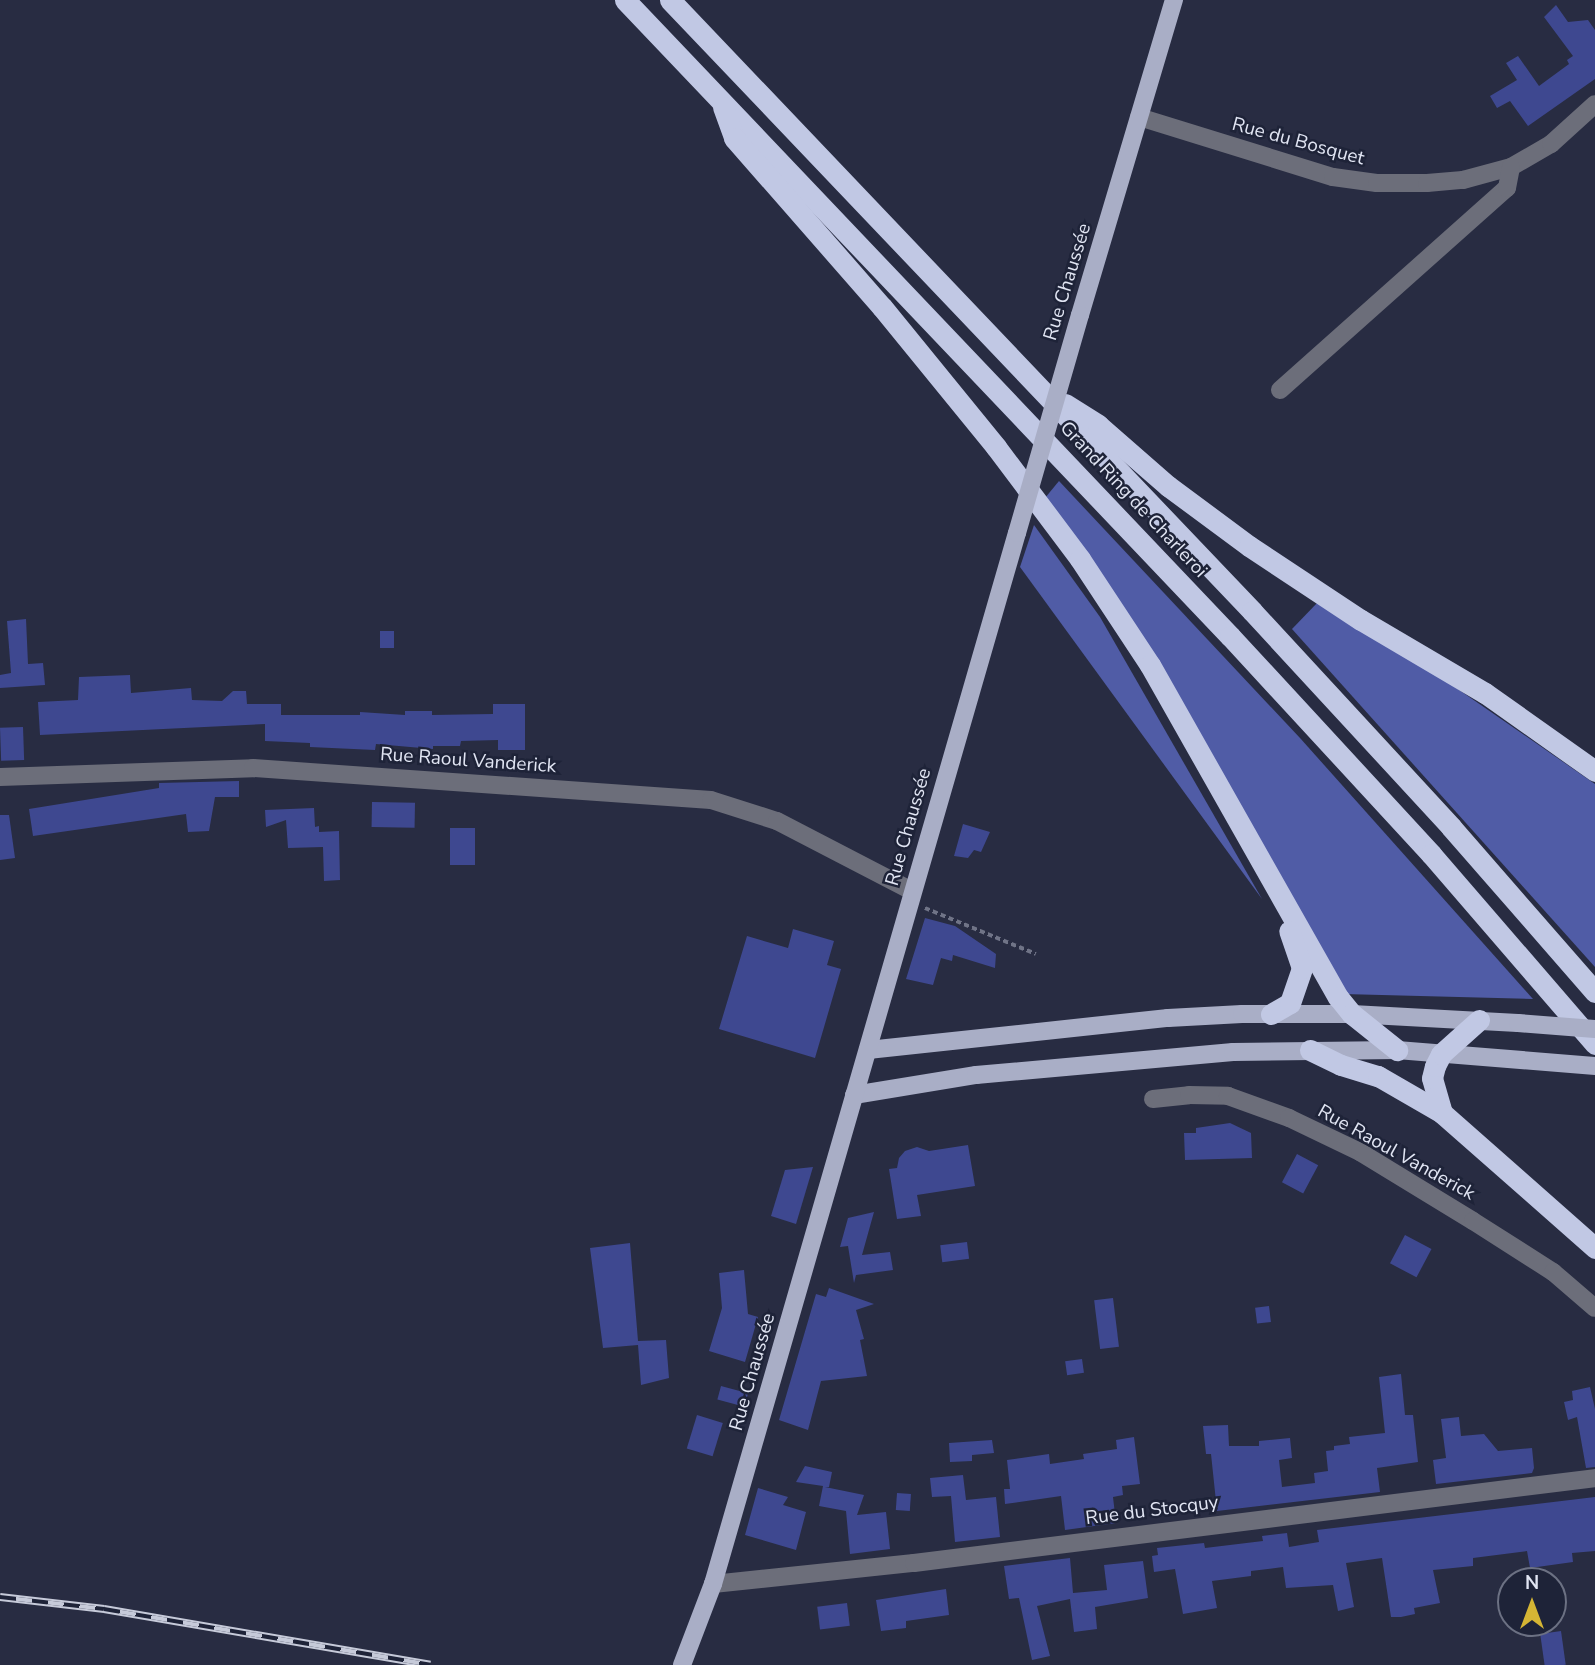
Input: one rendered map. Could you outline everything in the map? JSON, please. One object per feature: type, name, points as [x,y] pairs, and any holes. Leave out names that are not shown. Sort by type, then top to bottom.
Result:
[{"type":"highway","name":"Grand Ring de Charleroi","points":[[625,0],[1239,646],[1430,854],[1595,1044]]},
{"type":"highway","name":"Grand Ring de Charleroi","points":[[670,0],[1252,611],[1451,827],[1595,992]]},
{"type":"highway","points":[[719,99],[734,138],[881,307],[996,447],[1080,559],[1150,666],[1338,997],[1352,1014],[1397,1050]]},
{"type":"highway","points":[[1037,387],[1098,425],[1168,486],[1249,546],[1361,620],[1485,693],[1595,771]]},
{"type":"highway","points":[[1271,1014],[1290,1003],[1303,968],[1272,883]]},
{"type":"highway","points":[[1442,1113],[1432,1078],[1441,1054],[1479,1020]]},
{"type":"highway","points":[[1310,1050],[1341,1065],[1378,1076],[1442,1113],[1595,1248]]},
{"type":"main road","name":"Rue Chaussée","points":[[683,1665],[713,1584],[1080,315],[1174,0]]},
{"type":"main road","points":[[868,1050],[1168,1018],[1271,1014],[1352,1014],[1595,1029]]},
{"type":"main road","points":[[854,1095],[975,1075],[1160,1056],[1310,1050],[1397,1050],[1595,1066]]},
{"type":"street","name":"Rue du Bosquet","points":[[1139,117],[1333,177],[1377,183],[1463,180],[1511,167],[1551,144],[1595,104]]},
{"type":"street","points":[[1280,390],[1507,188],[1511,167]]},
{"type":"street","name":"Rue Raoul Vanderick","points":[[0,777],[253,768],[711,800],[777,821],[911,897]]},
{"type":"street","name":"Rue Raoul Vanderick","points":[[1153,1099],[1189,1095],[1228,1096],[1289,1118],[1360,1152],[1473,1220],[1553,1272],[1595,1308]]},
{"type":"street","name":"Rue du Stocquy","points":[[713,1584],[914,1563],[1595,1478]]},
{"type":"path","points":[[911,897],[1036,954]]},
{"type":"shaded area","points":[[1059,481],[1300,738],[1533,999],[1343,994],[1045,498]]},
{"type":"shaded area","points":[[1034,525],[1100,617],[1262,899],[1020,567]]},
{"type":"shaded area","points":[[1319,601],[1426,667],[1595,784],[1595,967],[1292,629]]},
{"type":"building","points":[[1556,5],[1568,22],[1588,20],[1595,30],[1595,79],[1528,126],[1510,101],[1497,108],[1490,96],[1517,80],[1506,63],[1518,56],[1539,86],[1569,64],[1567,60],[1573,56],[1544,17]]},
{"type":"building","points":[[26,619],[28,664],[43,663],[45,685],[0,688],[0,675],[11,673],[7,621]]},
{"type":"building","points":[[380,631],[394,631],[394,648],[380,648]]},
{"type":"building","points":[[130,675],[131,693],[191,688],[192,700],[222,701],[233,691],[246,691],[247,704],[281,704],[281,715],[360,715],[360,712],[405,715],[405,711],[432,711],[432,715],[493,714],[493,704],[525,704],[525,750],[498,750],[498,740],[461,741],[460,746],[433,746],[433,749],[376,744],[375,750],[310,747],[310,743],[265,741],[265,724],[40,735],[38,702],[78,700],[79,677]]},
{"type":"building","points":[[23,727],[24,760],[1,761],[0,728]]},
{"type":"building","points":[[239,781],[239,797],[215,797],[209,831],[188,832],[186,814],[33,836],[29,809],[159,788],[159,783]]},
{"type":"building","points":[[372,802],[415,803],[415,828],[372,827]]},
{"type":"building","points":[[314,808],[315,827],[319,826],[319,832],[339,831],[340,880],[324,881],[323,847],[288,848],[286,820],[266,827],[265,810]]},
{"type":"building","points":[[0,815],[9,815],[15,858],[0,860]]},
{"type":"building","points":[[963,824],[990,832],[981,852],[974,850],[968,858],[954,856]]},
{"type":"building","points":[[450,828],[475,828],[475,865],[450,865]]},
{"type":"building","points":[[925,918],[955,926],[996,954],[995,968],[953,955],[952,961],[941,958],[933,985],[906,979]]},
{"type":"building","points":[[793,929],[834,941],[827,965],[841,969],[815,1058],[719,1029],[747,936],[788,948]]},
{"type":"building","points":[[1230,1123],[1251,1133],[1252,1158],[1185,1160],[1184,1133],[1196,1133],[1196,1128]]},
{"type":"building","points":[[968,1145],[975,1186],[917,1195],[921,1216],[897,1219],[889,1169],[897,1168],[899,1158],[905,1151],[917,1147],[929,1151]]},
{"type":"building","points":[[1297,1154],[1318,1165],[1303,1194],[1282,1182]]},
{"type":"building","points":[[813,1167],[796,1224],[771,1216],[785,1170]]},
{"type":"building","points":[[874,1212],[862,1255],[890,1252],[893,1270],[856,1275],[854,1283],[848,1246],[840,1247],[848,1218]]},
{"type":"building","points":[[1405,1235],[1431,1249],[1416,1277],[1390,1263]]},
{"type":"building","points":[[967,1242],[969,1259],[942,1262],[940,1245]]},
{"type":"building","points":[[630,1243],[638,1341],[666,1340],[669,1378],[641,1385],[638,1345],[603,1348],[590,1248]]},
{"type":"building","points":[[744,1270],[748,1314],[758,1317],[745,1362],[709,1351],[722,1308],[719,1273]]},
{"type":"building","points":[[829,1288],[874,1304],[856,1310],[864,1339],[860,1340],[867,1376],[821,1381],[808,1430],[779,1420],[816,1294],[826,1297]]},
{"type":"building","points":[[1113,1298],[1119,1347],[1100,1349],[1094,1300]]},
{"type":"building","points":[[1269,1306],[1271,1322],[1257,1324],[1255,1308]]},
{"type":"building","points":[[1082,1359],[1084,1373],[1067,1375],[1065,1361]]},
{"type":"building","points":[[1401,1374],[1405,1415],[1413,1415],[1418,1462],[1377,1468],[1380,1492],[1217,1511],[1211,1454],[1206,1454],[1203,1426],[1228,1425],[1229,1446],[1259,1446],[1259,1441],[1290,1438],[1292,1458],[1279,1460],[1282,1487],[1315,1483],[1314,1473],[1328,1471],[1326,1451],[1334,1450],[1334,1446],[1350,1444],[1349,1437],[1385,1433],[1379,1377]]},
{"type":"building","points":[[721,1386],[748,1393],[744,1407],[717,1400]]},
{"type":"building","points":[[1590,1387],[1595,1409],[1595,1467],[1586,1468],[1577,1417],[1568,1420],[1564,1402],[1573,1400],[1572,1391]]},
{"type":"building","points":[[697,1415],[723,1423],[713,1456],[687,1448]]},
{"type":"building","points":[[1459,1417],[1461,1436],[1484,1434],[1498,1451],[1532,1448],[1532,1473],[1436,1484],[1433,1460],[1446,1458],[1441,1419]]},
{"type":"building","points":[[1134,1437],[1140,1484],[1122,1486],[1123,1495],[1113,1497],[1116,1523],[1065,1530],[1061,1496],[1005,1504],[1004,1489],[1010,1489],[1007,1460],[1049,1454],[1050,1464],[1084,1459],[1083,1454],[1117,1449],[1116,1440]]},
{"type":"building","points":[[992,1440],[994,1453],[972,1455],[972,1461],[950,1462],[949,1443]]},
{"type":"building","points":[[805,1466],[832,1472],[829,1487],[825,1487],[864,1495],[857,1515],[886,1512],[890,1549],[850,1554],[846,1511],[819,1506],[823,1486],[796,1482]]},
{"type":"building","points":[[963,1475],[966,1500],[996,1497],[1000,1537],[955,1542],[951,1496],[932,1497],[930,1478]]},
{"type":"building","points":[[758,1488],[788,1497],[783,1505],[806,1512],[796,1550],[745,1535]]},
{"type":"building","points":[[897,1493],[911,1494],[910,1511],[896,1510]]},
{"type":"building","points":[[1595,1497],[1595,1551],[1572,1553],[1573,1562],[1537,1567],[1530,1567],[1527,1551],[1473,1558],[1473,1566],[1433,1570],[1440,1603],[1414,1608],[1415,1614],[1401,1617],[1391,1617],[1382,1558],[1346,1563],[1354,1607],[1338,1611],[1333,1585],[1286,1588],[1283,1567],[1251,1571],[1251,1576],[1212,1581],[1217,1608],[1183,1614],[1175,1569],[1154,1572],[1152,1556],[1158,1555],[1157,1548],[1204,1543],[1205,1548],[1263,1541],[1262,1536],[1287,1533],[1289,1547],[1319,1542],[1317,1530]]},
{"type":"building","points":[[1070,1558],[1073,1593],[1107,1590],[1104,1565],[1143,1561],[1148,1598],[1095,1607],[1097,1629],[1074,1632],[1070,1599],[1037,1606],[1050,1656],[1032,1660],[1019,1598],[1009,1599],[1004,1566]]},
{"type":"building","points":[[946,1589],[949,1615],[906,1621],[906,1628],[881,1631],[876,1600]]},
{"type":"building","points":[[847,1603],[850,1626],[820,1629],[817,1607]]},
{"type":"building","points":[[1541,1637],[1562,1637],[1566,1665],[1545,1665]]},
{"type":"railway","points":[[0,1597],[104,1609],[430,1665]]}]
